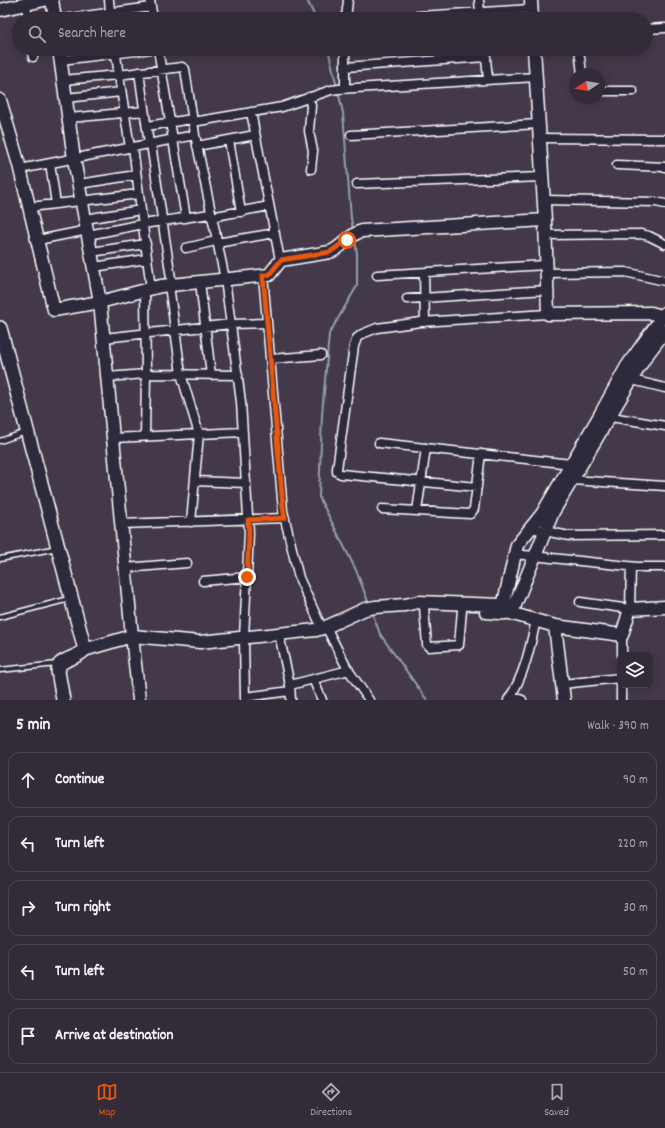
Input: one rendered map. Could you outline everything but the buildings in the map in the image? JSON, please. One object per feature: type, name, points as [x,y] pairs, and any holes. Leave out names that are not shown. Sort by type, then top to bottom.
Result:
[{"type":"main road","points":[[0,10],[44,0]]},
{"type":"main road","points":[[52,0],[54,12]]},
{"type":"main road","points":[[60,56],[74,158],[100,302],[139,700]]},
{"type":"main road","points":[[534,56],[545,220],[548,314],[651,313],[664,315],[627,366],[626,378]]},
{"type":"main road","points":[[0,100],[30,207],[54,310],[100,302],[171,285],[269,275],[280,260],[330,252],[356,233],[362,231],[545,220]]},
{"type":"main road","points":[[0,328],[72,598],[84,650]]},
{"type":"main road","points":[[500,605],[504,602],[517,545],[568,478],[626,378],[646,356],[665,331]]},
{"type":"main road","points":[[510,612],[513,610],[568,478],[571,464],[605,416]]},
{"type":"main road","points":[[62,700],[58,671],[63,660],[82,653],[84,650],[132,636],[200,642],[279,634],[324,628],[370,608],[418,602],[462,610],[510,612],[555,626],[622,635],[630,609],[665,607]]},
{"type":"main road","points":[[405,604],[424,607],[500,605],[510,612]]},
{"type":"main road","points":[[555,626],[564,700]]},
{"type":"street","points":[[109,0],[110,12]]},
{"type":"street","points":[[347,12],[348,0]]},
{"type":"street","points":[[479,0],[480,12],[532,9]]},
{"type":"street","points":[[26,4],[27,12]]},
{"type":"street","points":[[124,12],[151,4]]},
{"type":"street","points":[[653,29],[665,28]]},
{"type":"street","points":[[116,56],[136,175],[148,259],[145,436]]},
{"type":"street","points":[[159,56],[186,218]]},
{"type":"street","points":[[338,89],[345,67],[346,56]]},
{"type":"street","points":[[345,67],[455,56]]},
{"type":"street","points":[[485,56],[488,79]]},
{"type":"street","points":[[580,56],[581,68]]},
{"type":"street","points":[[63,80],[118,75],[179,66],[184,68],[197,146],[225,279],[241,402],[249,533],[244,638],[245,699],[290,688],[313,679],[349,670]]},
{"type":"street","points":[[138,72],[162,221],[181,374],[199,434],[191,522]]},
{"type":"street","points":[[147,126],[170,122],[193,121],[282,107],[338,89],[536,77]]},
{"type":"street","points":[[605,91],[633,91]]},
{"type":"street","points":[[66,98],[121,92]]},
{"type":"street","points":[[309,98],[311,106],[309,131],[313,151],[310,169]]},
{"type":"street","points":[[69,118],[144,111]]},
{"type":"street","points":[[250,112],[280,260]]},
{"type":"street","points":[[351,135],[539,124]]},
{"type":"street","points":[[20,169],[195,135]]},
{"type":"street","points":[[197,146],[255,135]]},
{"type":"street","points":[[540,138],[665,139]]},
{"type":"street","points":[[229,140],[241,212]]},
{"type":"street","points":[[50,163],[56,204]]},
{"type":"street","points":[[617,165],[665,167]]},
{"type":"street","points":[[79,184],[136,175]]},
{"type":"street","points":[[357,184],[542,177]]},
{"type":"street","points":[[30,207],[139,194]]},
{"type":"street","points":[[543,200],[656,202],[665,204]]},
{"type":"street","points":[[87,228],[143,224],[211,216],[269,206]]},
{"type":"street","points":[[38,240],[87,228],[141,210]]},
{"type":"street","points":[[186,248],[275,233]]},
{"type":"street","points":[[545,236],[642,234],[665,244]]},
{"type":"street","points":[[91,252],[146,244]]},
{"type":"street","points":[[94,267],[148,259]]},
{"type":"street","points":[[377,275],[546,269],[626,272],[665,281]]},
{"type":"street","points":[[424,273],[425,322]]},
{"type":"street","points":[[263,275],[285,518],[299,578],[324,628],[369,700]]},
{"type":"street","points":[[200,282],[211,375]]},
{"type":"street","points":[[407,299],[547,290]]},
{"type":"street","points":[[477,487],[341,474],[337,472],[354,346],[357,338],[362,334],[377,328],[425,322],[548,314]]},
{"type":"street","points":[[104,338],[205,326],[267,323]]},
{"type":"street","points":[[270,359],[321,355]]},
{"type":"street","points":[[107,377],[146,374],[238,375]]},
{"type":"street","points":[[626,378],[665,388]]},
{"type":"street","points":[[605,416],[665,426]]},
{"type":"street","points":[[113,438],[243,432]]},
{"type":"street","points":[[379,443],[571,464]]},
{"type":"street","points":[[417,511],[426,448]]},
{"type":"street","points":[[382,509],[470,514],[474,509],[481,454]]},
{"type":"street","points":[[568,478],[665,486]]},
{"type":"street","points":[[195,481],[246,483]]},
{"type":"street","points":[[121,524],[285,518]]},
{"type":"street","points":[[531,528],[569,536],[665,536]]},
{"type":"street","points":[[514,554],[631,567],[665,567]]},
{"type":"street","points":[[125,568],[187,563]]},
{"type":"street","points":[[580,602],[630,609],[631,567]]},
{"type":"street","points":[[203,581],[247,577]]},
{"type":"street","points":[[424,607],[427,645],[429,647],[459,645],[462,610]]},
{"type":"street","points":[[522,700],[509,698],[522,674],[536,620]]},
{"type":"street","points":[[279,634],[290,688],[290,700]]},
{"type":"street","points":[[622,635],[622,652]]},
{"type":"street","points":[[562,684],[617,678]]},
{"type":"street","points":[[313,679],[322,700]]},
{"type":"street","points":[[621,688],[621,700]]},
{"type":"lane","points":[[0,441],[28,432]]},
{"type":"lane","points":[[0,559],[58,548]]},
{"type":"lane","points":[[0,617],[72,598]]},
{"type":"lane","points":[[0,670],[60,664]]},
{"type":"waterway","points":[[307,0],[313,12]]},
{"type":"waterway","points":[[330,56],[337,87]]},
{"type":"waterway","points":[[338,91],[343,113],[353,230]]},
{"type":"waterway","points":[[355,240],[357,254],[357,286],[329,334],[322,415],[319,497],[356,570],[369,604]]},
{"type":"waterway","points":[[372,612],[380,634],[427,700]]},
{"type":"route","points":[[247,577],[249,533],[248,520],[285,518],[263,275],[269,275],[281,260],[334,251],[347,240]]}]
